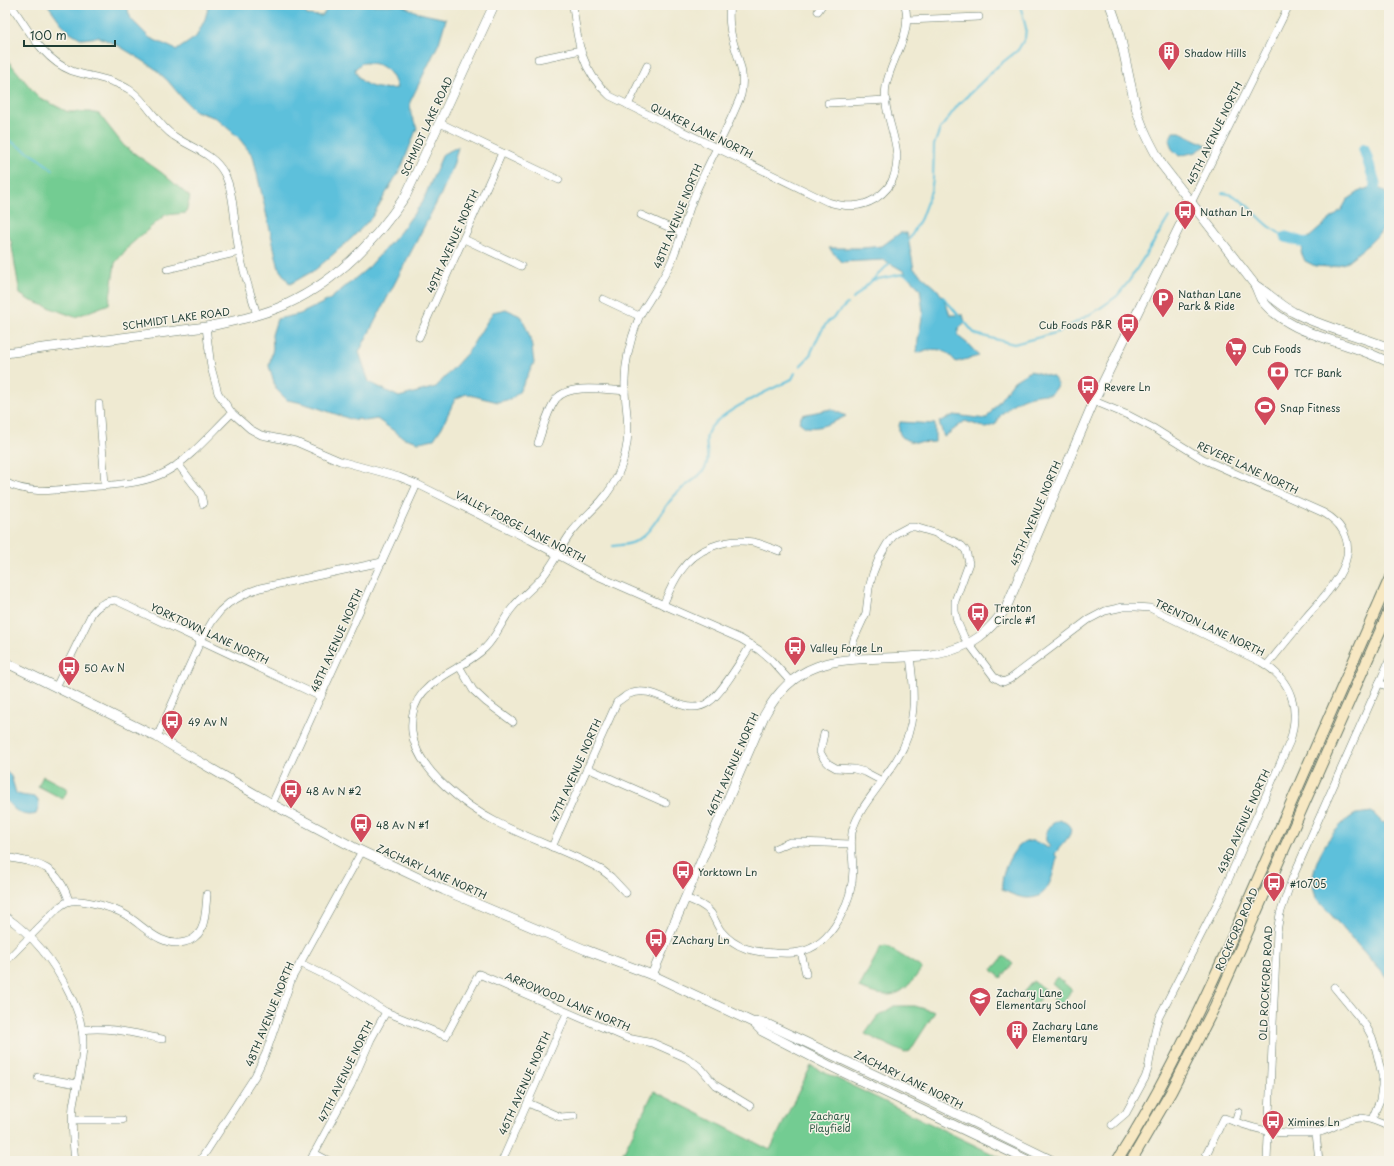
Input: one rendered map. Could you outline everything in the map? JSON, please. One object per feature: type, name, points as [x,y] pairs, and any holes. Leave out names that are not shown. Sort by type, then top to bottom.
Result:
[{"type":"main road","name":"ROCKFORD ROAD","points":[[1117,1161],[1174,1061],[1220,965],[1389,580]]},
{"type":"main road","name":"ROCKFORD ROAD","points":[[1131,1161],[1171,1092],[1215,1006],[1389,611]]},
{"type":"main road","points":[[1111,1161],[1138,1126]]},
{"type":"street","points":[[11,5],[44,52],[57,62],[70,70],[116,83],[132,91],[140,98],[166,130],[178,139],[202,151],[218,164],[228,182],[239,252],[257,315]]},
{"type":"street","name":"SCHMIDT LAKE ROAD","points":[[5,354],[206,327],[257,315],[284,305],[307,294],[328,280],[348,265],[366,247],[394,214],[406,195],[494,5]]},
{"type":"street","points":[[538,59],[581,50],[573,5]]},
{"type":"street","name":"48TH AVENUE NORTH","points":[[552,847],[495,821],[457,796],[433,774],[420,755],[415,744],[412,733],[413,711],[423,692],[431,684],[478,654],[488,645],[510,610],[518,600],[546,573],[569,535],[602,500],[612,487],[618,474],[625,456],[628,440],[625,369],[628,350],[639,316],[663,278],[672,259],[693,198],[736,108],[742,88],[742,69],[730,28],[730,5]]},
{"type":"street","points":[[828,104],[886,100],[886,88],[889,75],[904,38],[907,20],[905,5]]},
{"type":"street","points":[[1110,5],[1118,27],[1135,104],[1142,125],[1162,165],[1255,285],[1261,298],[1290,323],[1319,337],[1359,350],[1389,362]]},
{"type":"street","name":"45TH AVENUE NORTH","points":[[910,657],[941,653],[969,643],[987,631],[998,619],[1008,604],[1094,401],[1289,5]]},
{"type":"street","points":[[907,20],[979,17]]},
{"type":"street","name":"QUAKER LANE NORTH","points":[[581,50],[585,65],[592,77],[600,88],[610,96],[828,202],[839,205],[850,206],[870,202],[879,197],[888,189],[897,168],[897,146],[886,100]]},
{"type":"street","points":[[628,105],[647,66]]},
{"type":"street","points":[[440,123],[559,180]]},
{"type":"street","name":"49TH AVENUE NORTH","points":[[419,337],[502,153]]},
{"type":"street","points":[[641,214],[682,233]]},
{"type":"street","points":[[464,239],[521,266]]},
{"type":"street","points":[[167,269],[239,252]]},
{"type":"street","points":[[1255,285],[1293,312],[1324,325],[1389,348]]},
{"type":"street","points":[[603,299],[639,316]]},
{"type":"street","name":"VALLEY FORGE LANE NORTH","points":[[206,327],[214,380],[218,393],[232,413],[250,429],[261,435],[296,442],[340,461],[399,477],[417,484],[530,540],[592,573],[741,639],[771,660],[790,681]]},
{"type":"street","points":[[1359,350],[1372,361],[1389,368]]},
{"type":"street","points":[[538,443],[551,408],[555,400],[561,394],[578,389],[625,391]]},
{"type":"street","name":"REVERE LANE NORTH","points":[[1094,401],[1130,416],[1203,459],[1324,513],[1337,522],[1346,536],[1347,554],[1341,571],[1322,598],[1267,666]]},
{"type":"street","points":[[99,404],[105,485]]},
{"type":"street","points":[[5,482],[21,488],[34,490],[136,483],[166,472],[178,464],[232,413]]},
{"type":"street","points":[[178,464],[201,494],[203,504]]},
{"type":"street","name":"48TH AVENUE NORTH","points":[[272,804],[417,484]]},
{"type":"street","points":[[852,660],[854,639],[866,613],[869,588],[877,563],[887,544],[895,534],[908,527],[915,527],[935,533],[957,543],[966,551],[969,563],[955,600],[955,610],[960,630],[969,643]]},
{"type":"street","points":[[663,605],[680,571],[700,552],[713,545],[740,541],[754,543],[780,551]]},
{"type":"street","points":[[156,737],[201,640],[213,620],[229,603],[260,588],[382,562]]},
{"type":"street","name":"YORKTOWN LANE NORTH","points":[[56,687],[92,613],[103,603],[118,600],[321,697]]},
{"type":"street","name":"TRENTON LANE NORTH","points":[[969,643],[994,677],[1003,682],[1010,679],[1088,620],[1105,611],[1123,607],[1150,608],[1267,666]]},
{"type":"street","name":"47TH AVENUE NORTH","points":[[552,847],[617,702],[626,695],[634,692],[648,692],[690,708],[708,703],[714,698],[751,645]]},
{"type":"street","points":[[686,898],[704,907],[711,913],[721,930],[728,938],[737,945],[748,950],[758,952],[801,952],[827,937],[833,930],[845,907],[852,882],[853,869],[850,844],[853,829],[858,817],[898,758],[911,728],[914,694],[910,657]]},
{"type":"street","name":"46TH AVENUE NORTH","points":[[652,975],[764,716],[772,702],[790,681],[816,666],[852,660],[910,657]]},
{"type":"street","name":"OLD ROCKFORD ROAD","points":[[1267,1161],[1276,950],[1280,914],[1292,879],[1389,661]]},
{"type":"street","name":"ZACHARY LANE NORTH","points":[[5,662],[156,737],[272,804],[362,851],[456,895],[580,947],[652,975],[754,1023],[762,1031],[828,1065],[1029,1161]]},
{"type":"street","points":[[459,666],[473,690],[486,702],[513,722]]},
{"type":"street","name":"43RD AVENUE NORTH","points":[[1112,1124],[1126,1113],[1146,1078],[1159,1017],[1222,894],[1290,741],[1294,724],[1294,704],[1284,682],[1267,666]]},
{"type":"street","points":[[1379,683],[1389,687]]},
{"type":"street","points":[[824,734],[820,752],[829,764],[836,768],[854,769],[865,772],[882,781]]},
{"type":"street","points":[[587,768],[666,803]]},
{"type":"street","points":[[776,848],[790,842],[850,844]]},
{"type":"street","points":[[552,847],[602,870],[626,893]]},
{"type":"street","name":"48TH AVENUE NORTH","points":[[200,1161],[255,1076],[266,1053],[287,991],[300,963],[362,851]]},
{"type":"street","points":[[5,857],[33,862],[50,871],[62,882],[69,901]]},
{"type":"street","points":[[5,962],[58,908],[69,901],[79,900],[117,910],[154,936],[168,942],[176,944],[190,941],[201,931],[207,894]]},
{"type":"street","points":[[5,916],[30,936],[46,954],[62,978],[74,1003],[82,1030],[82,1055],[73,1108],[75,1161]]},
{"type":"street","points":[[801,952],[806,974]]},
{"type":"street","points":[[300,963],[339,982],[386,1012]]},
{"type":"street","name":"ARROWOOD LANE NORTH","points":[[386,1012],[446,1036],[479,974],[627,1038],[653,1043],[687,1058],[700,1067],[715,1085],[750,1106]]},
{"type":"street","points":[[1334,987],[1366,1026],[1372,1037],[1376,1050],[1382,1075],[1382,1087],[1380,1100],[1372,1119]]},
{"type":"street","name":"47TH AVENUE NORTH","points":[[310,1161],[351,1085],[371,1040],[386,1012]]},
{"type":"street","name":"46TH AVENUE NORTH","points":[[502,1161],[567,1013]]},
{"type":"street","name":"ZACHARY LANE NORTH","points":[[754,1023],[765,1023],[829,1052],[1053,1161]]},
{"type":"street","points":[[82,1030],[113,1030],[162,1039]]},
{"type":"street","points":[[38,1077],[77,1084]]},
{"type":"street","points":[[528,1102],[560,1117],[574,1116]]},
{"type":"street","points":[[1235,1122],[1238,1112]]},
{"type":"street","points":[[1206,1161],[1206,1155],[1224,1118],[1268,1131],[1316,1133],[1350,1119],[1359,1117],[1372,1119],[1389,1127]]},
{"type":"street","points":[[73,1120],[122,1120]]},
{"type":"street","points":[[1316,1133],[1319,1161]]},
{"type":"street","points":[[314,1153],[329,1161]]},
{"type":"street","points":[[5,1158],[12,1161]]},
{"type":"green space","points":[[5,57],[38,97],[68,112],[90,112],[99,114],[124,146],[162,173],[190,197],[186,213],[165,215],[130,245],[115,263],[109,304],[75,317],[29,300],[20,294],[11,241],[5,230]]},
{"type":"green space","points":[[43,776],[68,789],[63,799],[38,786]]},
{"type":"green space","points":[[886,946],[922,968],[908,985],[895,994],[880,994],[859,988],[881,947]]},
{"type":"green space","points":[[1004,956],[1013,964],[1001,978],[992,970]]},
{"type":"green space","points":[[1057,977],[1072,990],[1060,1006],[1053,999],[1060,990],[1052,983]]},
{"type":"green space","points":[[1033,981],[1044,989],[1045,993],[1035,1004],[1032,1004],[1021,995]]},
{"type":"green space","points":[[894,1006],[915,1006],[935,1012],[910,1051],[905,1053],[865,1034],[877,1017]]},
{"type":"green space","name":"Zachary Playfield","points":[[811,1066],[1007,1161],[619,1161],[654,1091],[770,1150]]},
{"type":"water","points":[[48,5],[126,5],[131,19],[150,38],[177,50],[196,37],[205,19],[209,5],[301,5],[307,15],[322,16],[330,5],[401,5],[419,13],[446,19],[439,43],[410,102],[411,115],[417,128],[402,166],[372,217],[353,237],[315,270],[290,284],[279,269],[253,156],[238,137],[216,118],[195,111],[168,81],[154,68],[142,60],[119,46],[99,37],[82,39],[70,32],[61,23]],"holes":[[[362,63],[380,65],[389,71],[397,88],[378,88],[366,84],[361,80],[355,69]]]},
{"type":"water","points":[[1173,132],[1180,132],[1207,145],[1196,152],[1179,156],[1172,149],[1169,140]]},
{"type":"water","points":[[458,147],[453,166],[441,194],[359,352],[369,382],[399,397],[436,387],[468,352],[493,312],[506,309],[522,317],[531,340],[534,363],[519,392],[511,399],[498,402],[466,394],[455,399],[442,427],[434,439],[419,442],[404,438],[377,419],[365,421],[359,419],[353,420],[315,407],[287,400],[276,389],[269,366],[273,348],[272,335],[277,319],[300,314],[329,300],[369,267],[400,232],[422,203],[443,154]]},
{"type":"water","points":[[1372,187],[1383,190],[1389,198],[1389,219],[1384,229],[1370,243],[1345,263],[1330,267],[1315,266],[1305,261],[1301,252],[1306,240],[1342,209],[1347,200],[1362,190]]},
{"type":"water","points":[[900,233],[907,233],[914,269],[937,289],[944,299],[950,315],[963,315],[965,322],[958,330],[958,336],[979,356],[956,362],[943,351],[929,350],[917,353],[923,312],[920,289],[902,270],[884,260],[841,262],[829,248],[863,248],[882,246]]},
{"type":"water","points":[[1030,371],[1053,377],[1058,384],[1051,394],[1031,396],[1018,401],[1001,414],[996,424],[986,428],[965,421],[944,437],[939,422],[954,415],[986,419],[1014,381]]},
{"type":"water","points":[[831,409],[846,416],[827,424],[811,428],[804,426],[799,422],[802,415]]},
{"type":"water","points":[[900,422],[935,424],[935,442],[923,443],[904,439],[899,430]]},
{"type":"water","points":[[5,771],[11,776],[16,793],[37,798],[39,806],[36,814],[22,814],[11,806],[5,799]]},
{"type":"water","points":[[1372,812],[1383,823],[1389,821],[1389,980],[1316,898],[1313,884],[1316,863],[1326,843],[1333,834],[1348,819],[1356,814]]},
{"type":"water","points":[[1060,820],[1067,824],[1071,832],[1055,854],[1057,858],[1051,881],[1043,893],[1034,898],[1028,898],[1017,896],[1002,889],[1003,875],[1014,851],[1026,842],[1033,841],[1048,848],[1050,846],[1046,841],[1047,831],[1053,823]]},
{"type":"waterway","points":[[908,242],[921,218],[931,191],[933,179],[934,145],[940,129],[958,105],[998,66],[1018,50],[1025,38],[1026,28],[1020,5]]},
{"type":"waterway","points":[[5,138],[38,158],[53,170]]},
{"type":"waterway","points":[[1364,149],[1375,183],[1373,203]]},
{"type":"waterway","points":[[1222,193],[1236,197],[1249,207],[1267,225],[1286,237]]},
{"type":"waterway","points":[[964,321],[975,334],[1014,344],[1059,332],[1099,309],[1117,296],[1129,281],[1169,217]]},
{"type":"waterway","points":[[1286,237],[1318,247]]},
{"type":"waterway","points":[[853,299],[891,262]]},
{"type":"waterway","points":[[873,280],[903,274],[909,277]]},
{"type":"waterway","points":[[943,297],[960,317]]},
{"type":"waterway","points":[[800,366],[809,357],[826,324],[847,304]]},
{"type":"waterway","points":[[613,546],[629,544],[641,538],[652,527],[676,494],[702,472],[708,459],[707,434],[715,423],[735,408],[792,379],[795,373]]},
{"type":"place","name":"Shadow Hills","points":[[1169,72]]},
{"type":"place","name":"Nathan Ln","points":[[1185,230]]},
{"type":"place","name":"Nathan Lane Park & Ride","points":[[1163,318]]},
{"type":"place","name":"Cub Foods P&R","points":[[1128,344]]},
{"type":"place","name":"Cub Foods","points":[[1236,368]]},
{"type":"place","name":"TCF Bank","points":[[1278,392]]},
{"type":"place","name":"Revere Ln","points":[[1088,406]]},
{"type":"place","name":"Snap Fitness","points":[[1265,426]]},
{"type":"place","name":"Trenton Circle #1","points":[[978,632]]},
{"type":"place","name":"Valley Forge Ln","points":[[795,666]]},
{"type":"place","name":"50 Av N","points":[[69,686]]},
{"type":"place","name":"49 Av N","points":[[172,740]]},
{"type":"place","name":"48 Av N #2","points":[[291,810]]},
{"type":"place","name":"48 Av N #1","points":[[361,844]]},
{"type":"place","name":"Yorktown Ln","points":[[683,890]]},
{"type":"place","name":"#10705","points":[[1274,902]]},
{"type":"place","name":"ZAchary Ln","points":[[656,958]]},
{"type":"place","name":"Zachary Lane Elementary School","points":[[980,1018]]},
{"type":"place","name":"Zachary Lane Elementary","points":[[1017,1050]]},
{"type":"place","name":"Ximines Ln","points":[[1273,1140]]}]
